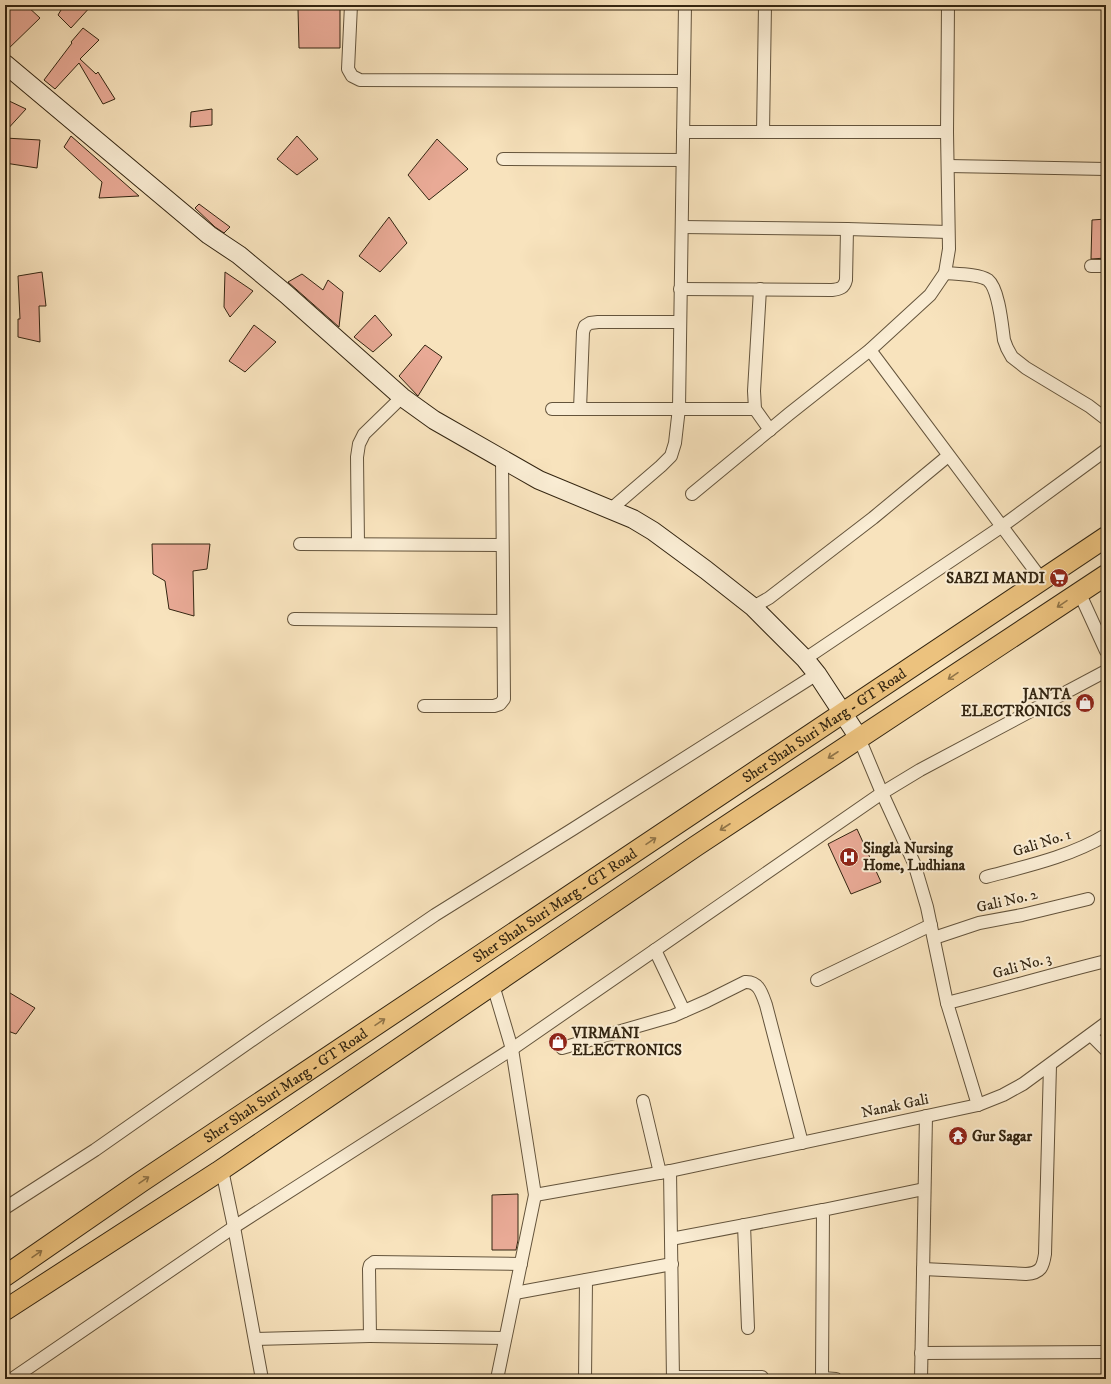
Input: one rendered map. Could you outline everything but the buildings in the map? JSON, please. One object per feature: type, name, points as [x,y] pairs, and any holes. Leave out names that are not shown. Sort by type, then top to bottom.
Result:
[{"type":"main road","name":"Sher Shah Suri Marg - GT Road","points":[[5,1276],[148,1178],[1106,537]]},
{"type":"main road","name":"Sher Shah Suri Marg - GT Road","points":[[5,1310],[222,1170],[696,846],[1106,575]]},
{"type":"street","points":[[351,5],[348,69],[352,76],[360,80],[683,81]]},
{"type":"street","points":[[611,509],[671,456],[675,443],[679,408],[685,5]]},
{"type":"street","points":[[763,132],[765,5]]},
{"type":"street","points":[[692,494],[870,350],[930,295],[945,273],[948,261],[948,5]]},
{"type":"street","points":[[5,64],[209,235],[239,255],[286,294],[402,397],[434,420],[540,480],[575,496],[611,509],[652,530],[753,607],[805,659],[817,674],[859,738],[914,863],[927,907],[947,1003],[978,1105]]},
{"type":"street","points":[[683,132],[947,132]]},
{"type":"street","points":[[503,159],[682,160]]},
{"type":"street","points":[[948,166],[1106,170]]},
{"type":"street","points":[[682,227],[948,232]]},
{"type":"street","points":[[680,289],[832,290],[842,288],[845,285],[846,280],[847,229]]},
{"type":"street","points":[[1092,266],[1106,266]]},
{"type":"street","points":[[945,273],[979,277],[988,280],[995,291],[1004,340],[1012,357],[1026,368],[1089,406],[1106,419]]},
{"type":"street","points":[[760,289],[754,392],[755,409],[770,430]]},
{"type":"street","points":[[580,409],[583,332],[585,326],[590,323],[598,322],[680,322]]},
{"type":"street","points":[[870,350],[1042,580]]},
{"type":"street","points":[[358,544],[357,457],[359,444],[364,434],[402,397]]},
{"type":"street","points":[[552,409],[755,409]]},
{"type":"street","points":[[805,659],[1001,527],[1106,450]]},
{"type":"street","points":[[753,607],[769,598],[873,518],[948,456]]},
{"type":"street","points":[[424,706],[494,706],[500,704],[504,699],[502,458]]},
{"type":"street","points":[[300,544],[502,545]]},
{"type":"street","points":[[1079,592],[1106,651]]},
{"type":"street","points":[[294,619],[503,621]]},
{"type":"street","points":[[18,1377],[234,1227],[512,1049],[882,793],[920,770],[1106,670]]},
{"type":"street","points":[[5,1208],[95,1150],[265,1031],[435,915],[573,830],[817,674]]},
{"type":"street","name":"Gali No. 1","points":[[986,877],[1056,858],[1079,849],[1106,835]]},
{"type":"street","name":"Gali No. 2","points":[[934,938],[979,923],[1088,899]]},
{"type":"street","points":[[817,980],[931,925]]},
{"type":"street","points":[[655,950],[684,1011]]},
{"type":"street","name":"Gali No. 3","points":[[947,1003],[1106,960]]},
{"type":"street","points":[[562,1048],[673,1016],[745,982],[751,982],[756,984],[761,991],[766,1005],[802,1143]]},
{"type":"street","points":[[493,985],[512,1049],[535,1196],[497,1379]]},
{"type":"street","name":"Nanak Gali","points":[[535,1196],[665,1172],[978,1105],[1003,1095],[1023,1084],[1106,1024]]},
{"type":"street","points":[[1091,1035],[1106,1050]]},
{"type":"street","points":[[923,1269],[1034,1274],[1042,1267],[1045,1254],[1050,1065]]},
{"type":"street","points":[[643,1101],[665,1172],[672,1264],[673,1378],[762,1377],[762,1379]]},
{"type":"street","points":[[921,1379],[926,1116]]},
{"type":"street","points":[[222,1170],[262,1379]]},
{"type":"street","points":[[671,1240],[924,1190]]},
{"type":"street","points":[[823,1210],[822,1379],[836,1379]]},
{"type":"street","points":[[744,1225],[748,1328]]},
{"type":"street","points":[[370,1336],[369,1269],[370,1264],[374,1262],[521,1264]]},
{"type":"street","points":[[515,1293],[672,1264]]},
{"type":"street","points":[[585,1379],[586,1280]]},
{"type":"street","points":[[255,1339],[370,1336],[505,1338]]},
{"type":"street","points":[[921,1353],[1106,1352]]},
{"type":"place","name":"SABZI MANDI","points":[[1059,578]]},
{"type":"place","name":"JANTA ELECTRONICS","points":[[1085,703]]},
{"type":"place","name":"Singla Nursing Home, Ludhiana","points":[[849,857]]},
{"type":"place","name":"VIRMANI ELECTRONICS","points":[[558,1042]]},
{"type":"place","name":"Gur Sagar","points":[[958,1136]]}]
